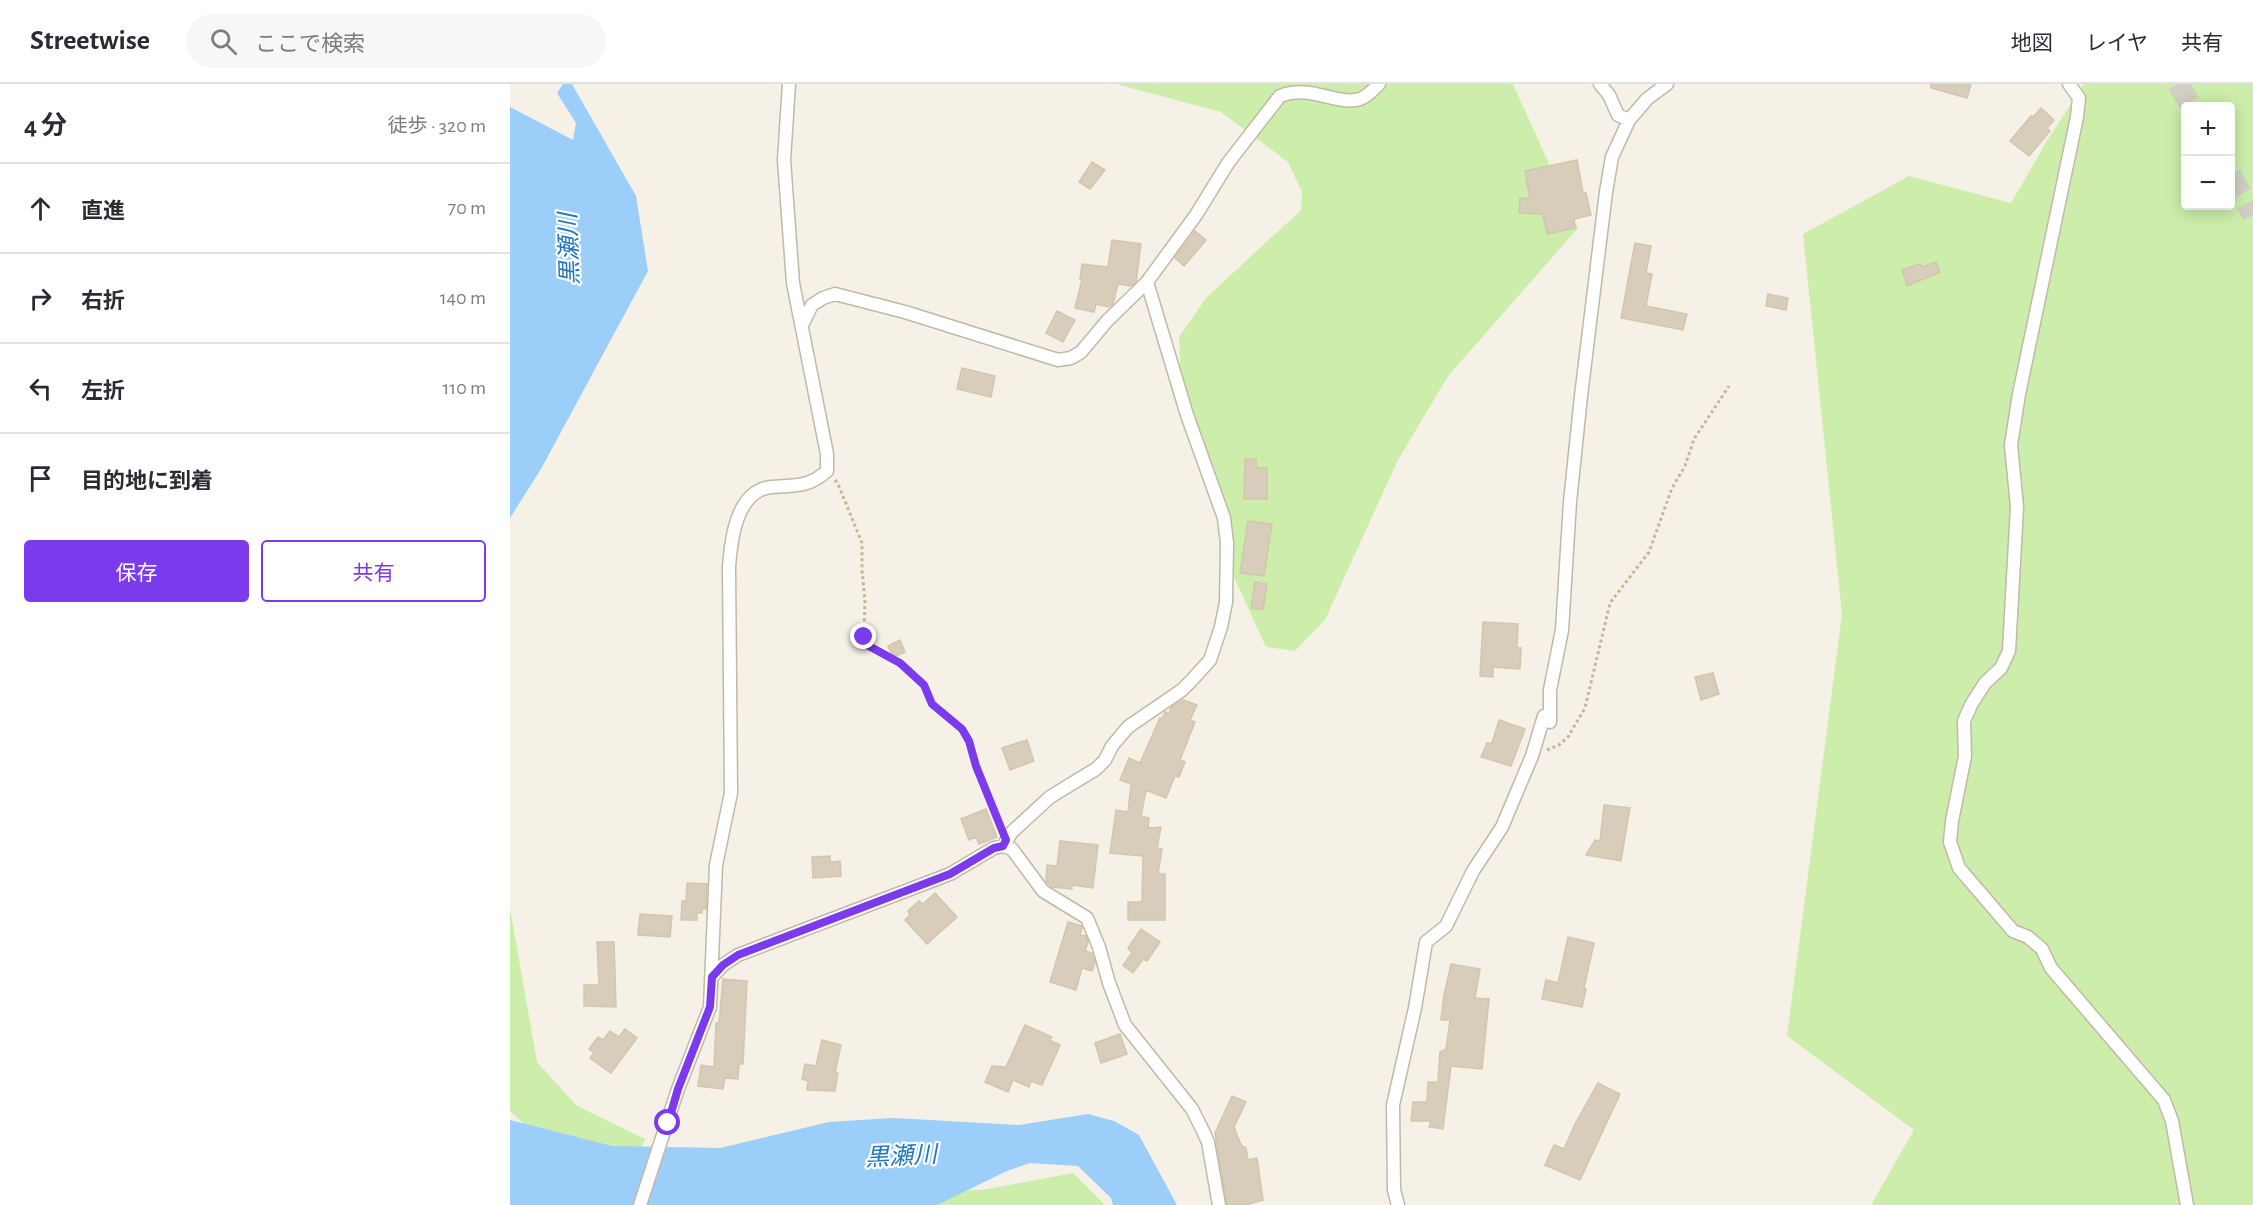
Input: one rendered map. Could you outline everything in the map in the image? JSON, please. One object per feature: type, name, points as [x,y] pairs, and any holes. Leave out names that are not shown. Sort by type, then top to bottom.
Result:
[{"type":"street","points":[[640,1205],[678,1089],[710,1007],[716,866],[731,793],[729,567],[731,540],[750,495],[767,488],[802,485],[817,480],[827,471],[827,454],[793,282],[784,160],[789,84]]},
{"type":"street","points":[[801,326],[812,305],[835,294],[905,312],[1058,360],[1071,358],[1081,352],[1100,328],[1147,282],[1196,215],[1228,163],[1280,96],[1293,91],[1305,91],[1359,100],[1379,84]]},
{"type":"street","points":[[1600,84],[1610,90],[1618,115],[1629,120]]},
{"type":"street","points":[[1398,1205],[1394,1190],[1393,1105],[1415,1008],[1426,942],[1446,926],[1473,871],[1502,827],[1532,756],[1544,716],[1550,722],[1550,690],[1562,630],[1570,502],[1601,222],[1612,157],[1629,120],[1647,99],[1666,84]]},
{"type":"street","points":[[2069,84],[2079,98],[2077,117],[2019,394],[2011,445],[2017,507],[2009,651],[2001,668],[1985,683],[1964,721],[1965,756],[1950,842],[1959,868],[2013,931],[2028,937],[2042,950],[2051,968],[2164,1100],[2172,1121],[2187,1205]]},
{"type":"street","points":[[712,977],[723,965],[738,955],[950,874],[1005,843],[1012,832],[1050,797],[1096,769],[1106,760],[1112,746],[1128,727],[1182,690],[1210,660],[1221,627],[1226,602],[1227,543],[1224,518],[1187,415],[1147,282]]},
{"type":"street","points":[[1005,843],[1020,857],[1043,891],[1087,918],[1125,1025],[1192,1109],[1203,1131],[1208,1142],[1219,1205]]},
{"type":"path","points":[[1532,756],[1559,745],[1568,737],[1585,708],[1610,603],[1649,552],[1672,488],[1685,466],[1694,439],[1729,386]]},
{"type":"path","points":[[827,471],[838,484],[862,543],[864,637],[867,645],[900,663],[924,685],[932,704],[962,729],[969,741],[1005,843]]},
{"type":"green space","points":[[1116,84],[1513,84],[1578,228],[1448,376],[1397,462],[1325,620],[1295,651],[1266,647],[1232,573],[1181,381],[1179,337],[1206,298],[1301,210],[1302,192],[1288,162],[1221,112]]},
{"type":"green space","points":[[2084,84],[2253,84],[2253,1205],[1871,1205],[1914,1130],[1787,1036],[1842,614],[1803,234],[1909,176],[2011,203],[2048,139]]},
{"type":"green space","points":[[510,908],[537,1062],[577,1106],[645,1139],[634,1165],[523,1123],[510,1111]]},
{"type":"green space","points":[[1073,1173],[1105,1205],[821,1205],[888,1189],[982,1190]]},
{"type":"water","name":"黒瀬川","points":[[563,84],[572,84],[636,196],[648,271],[541,469],[510,518],[510,107],[573,140],[576,123],[557,93]]},
{"type":"water","name":"黒瀬川","points":[[1088,1114],[1114,1121],[1139,1135],[1177,1205],[1113,1205],[1111,1198],[1078,1166],[1030,1163],[1007,1171],[937,1205],[510,1205],[510,1120],[612,1146],[720,1148],[829,1122],[894,1118],[1019,1125]]},
{"type":"building","points":[[1931,84],[1971,84],[1967,98],[1931,88]]},
{"type":"building","points":[[2041,108],[2054,120],[2047,128],[2050,131],[2029,156],[2010,141],[2031,116],[2033,117]]},
{"type":"building","points":[[1577,160],[1583,193],[1586,193],[1591,215],[1574,219],[1575,228],[1547,234],[1543,214],[1519,213],[1520,198],[1530,199],[1525,171]]},
{"type":"building","points":[[1092,162],[1105,170],[1090,189],[1079,182]]},
{"type":"building","points":[[1195,231],[1206,240],[1184,266],[1175,258]]},
{"type":"building","points":[[1112,240],[1141,244],[1136,282],[1131,286],[1118,284],[1113,304],[1109,307],[1096,304],[1094,312],[1075,308],[1082,279],[1080,279],[1082,264],[1108,267]]},
{"type":"building","points":[[1635,243],[1651,246],[1646,273],[1652,274],[1646,306],[1687,314],[1683,330],[1621,318]]},
{"type":"building","points":[[1936,262],[1940,272],[1907,286],[1902,270]]},
{"type":"building","points":[[1768,294],[1788,298],[1786,310],[1766,306]]},
{"type":"building","points":[[1057,311],[1075,320],[1063,342],[1046,333]]},
{"type":"building","points":[[962,368],[995,376],[991,397],[957,389]]},
{"type":"building","points":[[1245,459],[1256,459],[1256,468],[1267,468],[1267,499],[1244,499]]},
{"type":"building","points":[[1248,521],[1272,524],[1264,576],[1240,573]]},
{"type":"building","points":[[1255,582],[1267,584],[1263,610],[1251,608]]},
{"type":"building","points":[[1483,622],[1518,624],[1517,648],[1521,648],[1520,669],[1493,667],[1493,677],[1480,676]]},
{"type":"building","points":[[900,640],[905,652],[893,657],[888,646]]},
{"type":"building","points":[[1713,673],[1719,694],[1701,700],[1695,677]]},
{"type":"building","points":[[1183,700],[1197,705],[1190,720],[1195,722],[1180,760],[1185,762],[1179,777],[1175,776],[1166,798],[1146,790],[1141,816],[1149,818],[1148,828],[1161,827],[1157,848],[1162,849],[1158,874],[1165,874],[1165,920],[1128,920],[1128,902],[1142,902],[1143,856],[1110,853],[1116,810],[1128,812],[1131,784],[1120,780],[1129,758],[1140,763],[1160,718],[1162,719],[1165,712],[1169,713],[1171,707]]},
{"type":"building","points":[[1499,720],[1525,729],[1511,766],[1481,757],[1487,743],[1492,743]]},
{"type":"building","points":[[1027,740],[1034,761],[1010,770],[1002,748]]},
{"type":"building","points":[[1604,805],[1630,808],[1621,861],[1586,855],[1595,840],[1600,841]]},
{"type":"building","points":[[986,809],[997,837],[979,844],[976,837],[969,840],[961,819]]},
{"type":"building","points":[[1060,841],[1098,845],[1093,888],[1072,885],[1072,889],[1052,887],[1046,881],[1047,865],[1057,866]]},
{"type":"building","points":[[830,856],[830,862],[840,861],[841,876],[813,878],[812,857]]},
{"type":"building","points":[[687,883],[707,884],[706,909],[702,909],[702,913],[697,913],[697,920],[681,920],[682,901],[686,901]]},
{"type":"building","points":[[935,893],[957,917],[927,944],[905,920],[910,915],[908,911],[919,901],[923,904]]},
{"type":"building","points":[[640,914],[672,916],[670,937],[638,935]]},
{"type":"building","points":[[1068,922],[1082,926],[1080,935],[1086,936],[1088,942],[1085,951],[1092,953],[1095,962],[1092,971],[1082,968],[1076,990],[1050,982]]},
{"type":"building","points":[[1141,929],[1160,942],[1147,961],[1143,959],[1133,973],[1123,965],[1132,953],[1128,948]]},
{"type":"building","points":[[1568,937],[1594,943],[1582,1007],[1542,999],[1546,980],[1558,983]]},
{"type":"building","points":[[597,942],[614,942],[616,1007],[584,1006],[584,985],[599,985]]},
{"type":"building","points":[[1451,964],[1480,969],[1475,998],[1489,999],[1482,1069],[1451,1066],[1443,1129],[1429,1127],[1431,1121],[1411,1121],[1413,1102],[1427,1102],[1428,1082],[1438,1082],[1440,1052],[1446,1049],[1450,1020],[1441,1020]]},
{"type":"building","points":[[723,979],[747,981],[743,1064],[739,1064],[738,1079],[725,1078],[723,1089],[698,1086],[701,1065],[714,1067],[716,1023],[719,1023]]},
{"type":"building","points":[[1025,1025],[1052,1037],[1049,1040],[1060,1045],[1042,1085],[1031,1081],[1029,1087],[1013,1080],[1008,1092],[985,1082],[992,1066],[1006,1067]]},
{"type":"building","points":[[625,1029],[637,1038],[611,1073],[590,1058],[594,1053],[589,1049],[598,1037],[603,1040],[610,1031],[619,1037]]},
{"type":"building","points":[[1120,1034],[1127,1054],[1101,1063],[1095,1043]]},
{"type":"building","points":[[822,1040],[841,1045],[835,1073],[838,1073],[835,1091],[807,1090],[808,1081],[802,1079],[805,1064],[816,1066]]},
{"type":"building","points":[[1598,1083],[1620,1094],[1580,1180],[1545,1165],[1554,1145],[1564,1149]]},
{"type":"building","points":[[1232,1096],[1246,1102],[1234,1127],[1241,1145],[1246,1148],[1248,1160],[1257,1158],[1263,1200],[1246,1205],[1227,1205],[1215,1133]]},
{"type":"tunnel","points":[[2178,84],[2189,102]]},
{"type":"tunnel","points":[[2235,184],[2253,215]]},
{"type":"route","points":[[668,1123],[678,1089],[710,1007],[712,977],[723,965],[738,955],[950,874],[994,848],[1003,846],[1006,840],[976,766],[969,741],[962,729],[932,704],[924,685],[900,663],[867,645],[864,637]]}]
